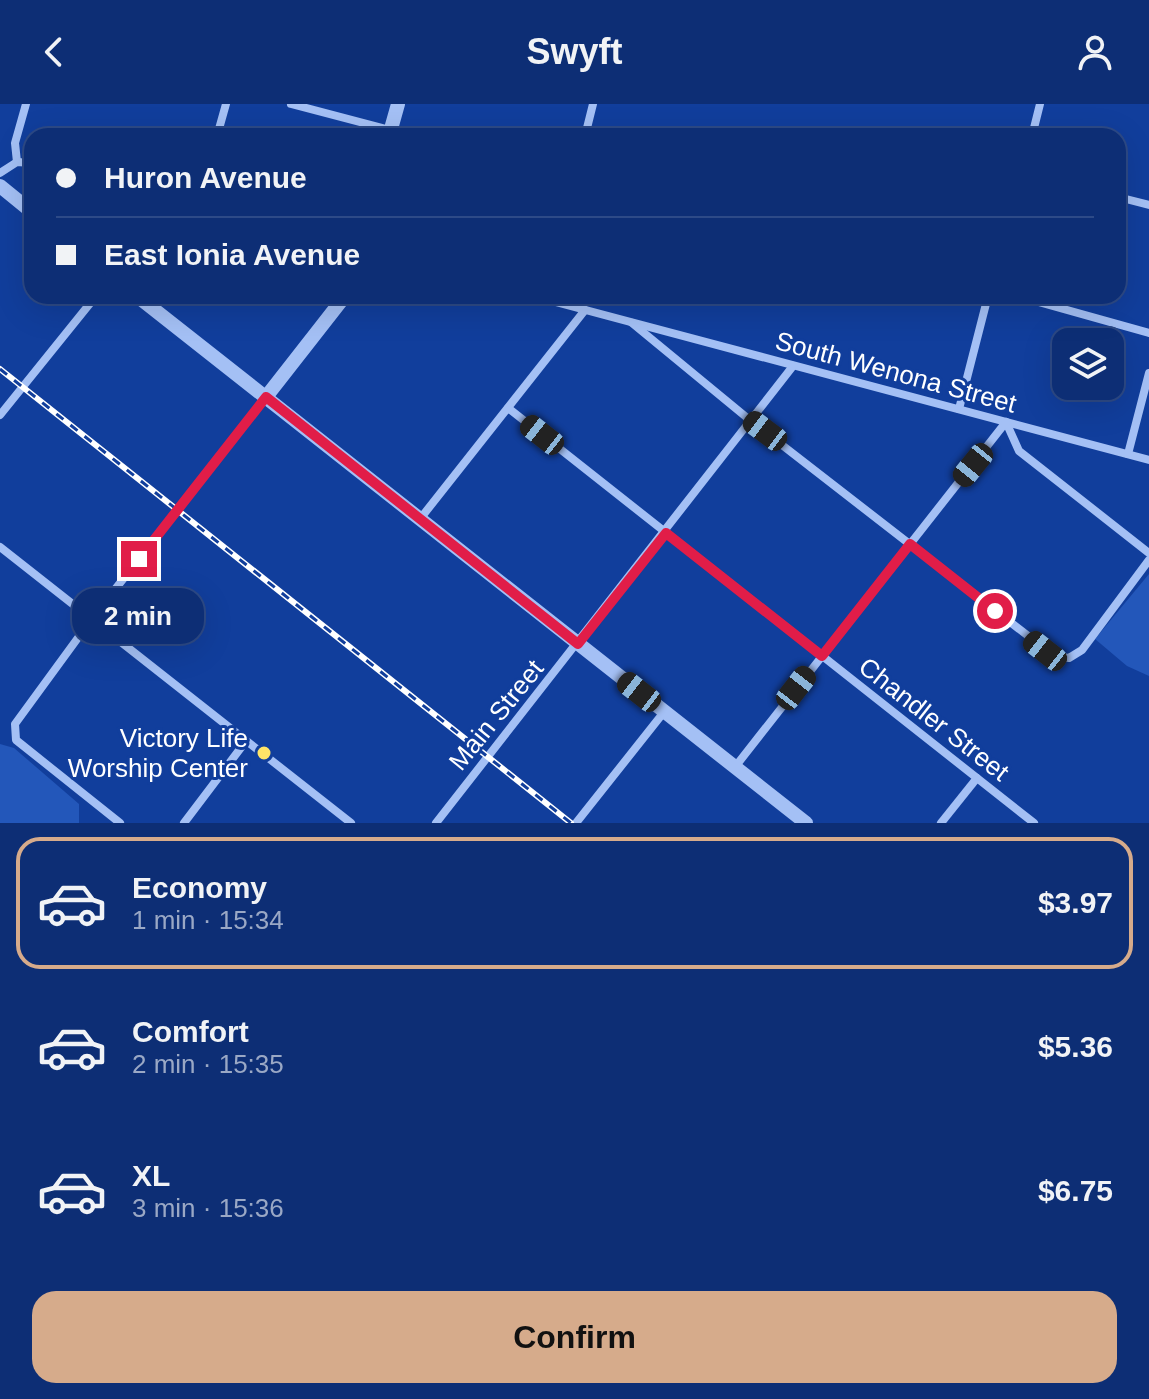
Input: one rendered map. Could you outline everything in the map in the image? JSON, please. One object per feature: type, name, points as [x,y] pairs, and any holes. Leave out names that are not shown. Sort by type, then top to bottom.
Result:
[{"type":"street","points":[[17,162],[15,143],[26,104]]},
{"type":"street","points":[[219,128],[226,104]]},
{"type":"street","points":[[291,104],[373,128]]},
{"type":"street","points":[[391,128],[398,104]]},
{"type":"street","points":[[587,128],[593,104]]},
{"type":"street","points":[[1034,128],[1040,104]]},
{"type":"street","points":[[0,173],[17,162],[24,162]]},
{"type":"street","points":[[0,186],[24,206]]},
{"type":"street","points":[[1126,199],[1149,205]]},
{"type":"street","points":[[0,415],[90,304]]},
{"type":"street","points":[[147,304],[806,823]]},
{"type":"street","points":[[120,823],[16,740],[13,732],[18,716],[339,304]]},
{"type":"street","points":[[420,519],[585,310],[563,304]]},
{"type":"street","points":[[959,409],[986,304]]},
{"type":"street","points":[[1046,304],[1149,333]]},
{"type":"street","name":"South Wenona Street","points":[[585,310],[1149,460]]},
{"type":"street","points":[[632,323],[751,421],[1045,651],[1069,658],[1082,650],[1149,560]]},
{"type":"street","name":"Main Street","points":[[436,823],[666,533],[793,366]]},
{"type":"street","points":[[1128,454],[1149,373]]},
{"type":"street","name":"Chandler Street","points":[[508,408],[1034,823]]},
{"type":"street","points":[[735,767],[1006,422],[1019,451],[1149,553]]},
{"type":"street","points":[[0,547],[351,823]]},
{"type":"street","points":[[576,823],[664,712]]},
{"type":"street","points":[[184,823],[246,741]]},
{"type":"street","points":[[941,823],[977,778]]},
{"type":"shaded area","points":[[1149,574],[1149,676],[1127,666],[1095,639]]},
{"type":"shaded area","points":[[0,744],[14,748],[79,804],[79,823],[0,823]]},
{"type":"railway","points":[[0,369],[571,823]]},
{"type":"place","name":"Victory Life Worship Center","points":[[264,753]]},
{"type":"route","points":[[139,559],[266,397],[578,644],[666,533],[822,656],[910,544],[995,611]]}]
